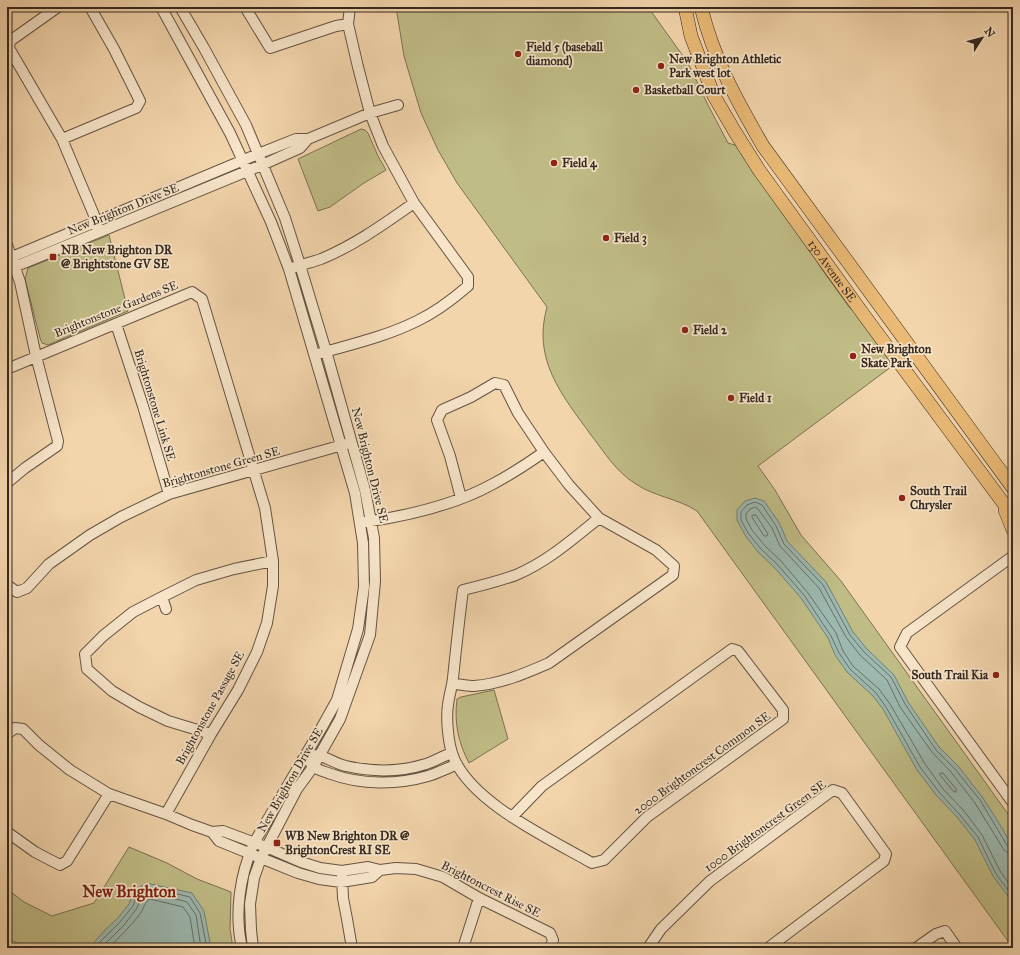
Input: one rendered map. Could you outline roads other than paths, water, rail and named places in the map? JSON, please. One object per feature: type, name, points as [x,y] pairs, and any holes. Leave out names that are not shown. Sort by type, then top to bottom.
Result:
[{"type":"main road","name":"130 Avenue SE","points":[[685,7],[691,36],[714,96],[759,170],[866,318],[1013,516]]},
{"type":"main road","name":"130 Avenue SE","points":[[701,7],[720,66],[763,146],[1013,488]]},
{"type":"main road","points":[[730,86],[732,106],[728,121],[738,122],[745,128],[784,186],[796,200],[813,214]]},
{"type":"main road","points":[[1002,500],[1013,530]]},
{"type":"street","points":[[58,7],[10,41],[9,48],[62,139],[101,232]]},
{"type":"street","points":[[62,139],[136,108],[140,101],[114,49],[90,7]]},
{"type":"street","name":"New Brighton Drive SE","points":[[162,7],[207,88],[243,160],[271,222],[289,269],[355,493],[363,543],[364,587],[358,629],[337,700],[254,843],[246,862],[239,903],[238,925],[242,948]]},
{"type":"street","name":"New Brighton Drive SE","points":[[180,7],[246,125],[284,218],[300,265],[352,442],[365,490],[374,538],[375,581],[370,635],[340,719],[313,767],[297,789],[261,858],[254,878],[250,904],[253,948]]},
{"type":"street","points":[[245,7],[270,48],[336,26],[348,24]]},
{"type":"street","points":[[314,355],[383,335],[418,321],[454,299],[468,286],[468,277],[414,203],[383,146],[370,113],[358,67],[348,24],[350,7]]},
{"type":"street","points":[[258,154],[296,139],[308,139],[370,113],[398,105]]},
{"type":"street","points":[[262,165],[300,148],[308,139]]},
{"type":"street","name":"New Brighton Drive SE","points":[[10,263],[97,222],[258,154]]},
{"type":"street","name":"New Brighton Drive SE","points":[[10,263],[101,232],[262,165]]},
{"type":"street","points":[[289,269],[321,259],[347,247],[380,227],[414,203]]},
{"type":"street","points":[[7,245],[10,263],[20,282],[36,356],[58,441],[57,446],[25,468],[7,483]]},
{"type":"street","name":"Brightonstone Gardens SE","points":[[7,369],[192,292],[202,299],[254,471]]},
{"type":"street","name":"Brightonstone Link SE","points":[[116,324],[143,406],[169,494]]},
{"type":"street","points":[[452,684],[473,686],[499,682],[529,672],[549,663],[673,574],[674,566],[656,550],[599,518],[568,485],[518,413],[504,385],[495,383],[471,397],[442,410],[437,420],[450,456],[461,498]]},
{"type":"street","name":"Brightonstone Green SE","points":[[7,585],[17,592],[27,588],[49,564],[90,535],[121,517],[169,494],[352,442]]},
{"type":"street","points":[[361,523],[441,505],[461,498],[490,486],[544,452]]},
{"type":"street","name":"Brightonstone Passage SE","points":[[166,814],[211,734],[238,690],[257,652],[267,623],[273,586],[273,561],[265,508],[254,471]]},
{"type":"street","name":"2000 Brightoncrest Common SE","points":[[512,817],[542,786],[732,649],[738,651],[782,710],[784,719],[647,817],[604,860],[592,863],[512,817],[504,812],[476,790],[456,764],[449,739],[448,706],[463,590],[516,574],[536,564],[562,549],[599,518]]},
{"type":"street","points":[[1013,556],[906,633],[900,647],[1013,804]]},
{"type":"street","points":[[211,734],[168,721],[139,707],[112,691],[87,668],[85,654],[103,636],[133,612],[196,580],[234,569],[273,561]]},
{"type":"street","points":[[162,597],[166,609]]},
{"type":"street","points":[[7,734],[16,728],[23,729],[39,745],[70,770],[109,794],[166,814],[192,826],[212,832]]},
{"type":"street","points":[[306,755],[320,755],[341,765],[361,770],[374,770],[412,767],[426,764],[452,753]]},
{"type":"street","points":[[306,755],[313,767],[352,780],[377,782],[406,782],[429,776],[456,764]]},
{"type":"street","name":"1000 Brightoncrest Green SE","points":[[648,948],[661,929],[710,881],[833,790],[842,793],[886,854],[884,861],[768,948]]},
{"type":"street","points":[[7,832],[35,852],[60,865],[67,861],[109,794]]},
{"type":"street","name":"Brightoncrest Rise SE","points":[[212,832],[223,831],[320,868],[342,871],[368,866],[380,870],[396,868],[416,869],[443,877],[479,898],[550,934],[553,940],[550,948]]},
{"type":"street","name":"Brightoncrest Rise SE","points":[[212,832],[219,841],[298,874],[319,879],[341,882],[372,877],[380,870]]},
{"type":"street","points":[[342,871],[341,882],[343,898],[348,919],[352,948]]},
{"type":"street","points":[[463,948],[479,898]]},
{"type":"street","points":[[916,948],[936,934],[945,931],[957,948]]},
{"type":"water","points":[[755,498],[764,501],[780,524],[787,541],[826,582],[853,632],[867,649],[894,675],[908,702],[939,747],[958,766],[983,798],[1013,848],[1013,903],[993,876],[975,840],[957,817],[936,795],[917,770],[883,709],[873,696],[847,672],[835,655],[828,638],[801,598],[774,567],[758,552],[745,535],[737,520],[737,510],[745,501]]},
{"type":"water","points":[[146,883],[192,893],[204,911],[211,948],[89,948],[117,919],[129,904],[134,891]]},
{"type":"place","name":"Field 5 (baseball diamond)","points":[[518,54]]},
{"type":"place","name":"New Brighton Athletic Park west lot","points":[[661,66]]},
{"type":"place","name":"Basketball Court","points":[[636,90]]},
{"type":"place","name":"Field 4","points":[[554,163]]},
{"type":"place","name":"Field 3","points":[[606,238]]},
{"type":"place","name":"NB New Brighton DR @ Brightstone GV SE","points":[[53,257]]},
{"type":"place","name":"Field 2","points":[[685,330]]},
{"type":"place","name":"New Brighton Skate Park","points":[[853,356]]},
{"type":"place","name":"Field 1","points":[[731,398]]},
{"type":"place","name":"South Trail Chrysler","points":[[902,498]]},
{"type":"place","name":"South Trail Kia","points":[[996,675]]},
{"type":"place","name":"WB New Brighton DR @ BrightonCrest RI SE","points":[[277,843]]},
{"type":"district","name":"New Brighton","points":[[129,891]]}]
